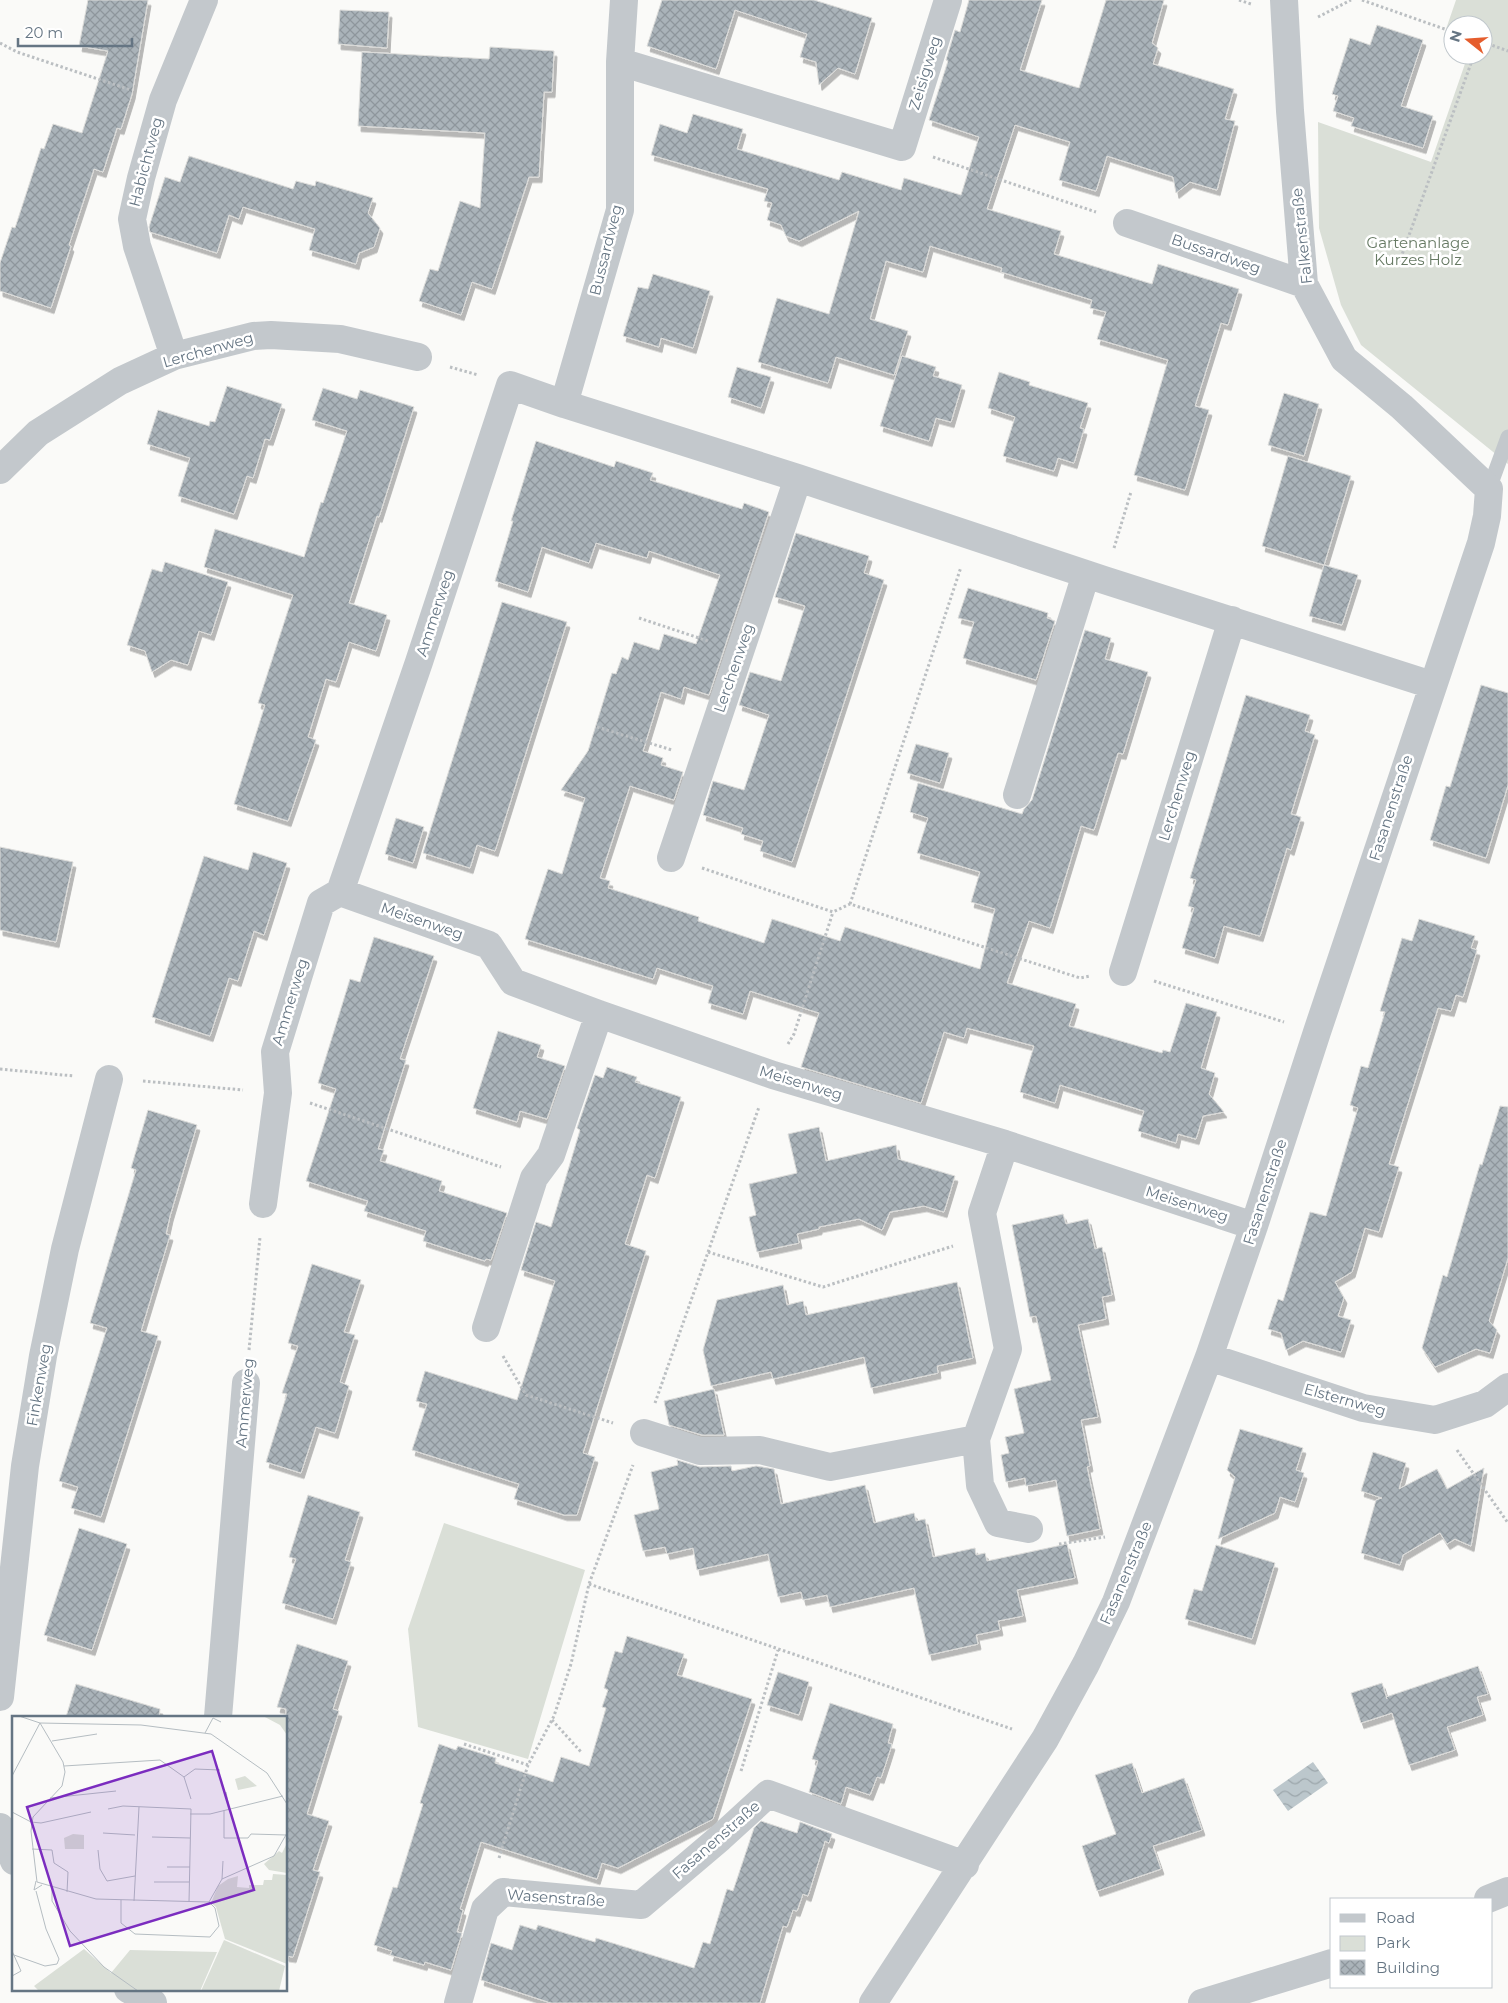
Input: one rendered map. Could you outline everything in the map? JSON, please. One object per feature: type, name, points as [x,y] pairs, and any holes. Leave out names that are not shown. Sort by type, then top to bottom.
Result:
[{"type":"street","name":"Habichtweg","points":[[174,356],[137,246],[132,219],[141,178],[163,100],[204,0]]},
{"type":"street","name":"Bussardweg","points":[[564,404],[620,210],[620,62],[624,0]]},
{"type":"street","name":"Zeisigweg","points":[[902,147],[948,0]]},
{"type":"street","name":"Falkenstraße","points":[[1284,0],[1290,111],[1304,284],[1344,359],[1499,484]]},
{"type":"street","points":[[620,62],[902,147]]},
{"type":"street","name":"Bussardweg","points":[[1127,223],[1304,284]]},
{"type":"street","name":"Lerchenweg","points":[[0,470],[38,432],[120,381],[174,356],[253,336],[271,335],[340,339],[418,358]]},
{"type":"street","points":[[510,385],[1432,685]]},
{"type":"street","name":"Ammerweg","points":[[263,1204],[278,1092],[275,1052],[321,904],[340,892],[419,662],[510,385]]},
{"type":"street","name":"Lerchenweg","points":[[671,858],[798,478]]},
{"type":"street","name":"Fasanenstraße","points":[[874,2003],[1045,1740],[1086,1664],[1116,1602],[1209,1356],[1254,1226],[1499,484]]},
{"type":"street","points":[[1017,795],[1095,576]]},
{"type":"street","name":"Lerchenweg","points":[[1123,972],[1232,620]]},
{"type":"street","name":"Meisenweg","points":[[340,892],[489,944],[513,982],[600,1014],[773,1075],[1005,1144],[1254,1226]]},
{"type":"street","points":[[486,1328],[534,1178],[551,1155],[600,1014]]},
{"type":"street","name":"Finkenweg","points":[[0,1697],[25,1466],[43,1356],[65,1249],[109,1079]]},
{"type":"street","points":[[1005,1144],[982,1213],[1008,1349],[976,1439],[980,1485],[998,1523],[1030,1529]]},
{"type":"street","name":"Elsternweg","points":[[1209,1356],[1363,1408],[1435,1420],[1486,1404],[1508,1387]]},
{"type":"street","name":"Ammerweg","points":[[218,1716],[246,1383]]},
{"type":"street","points":[[644,1433],[700,1451],[760,1450],[830,1467],[976,1439]]},
{"type":"street","name":"Fasanenstraße","points":[[641,1904],[720,1838],[768,1794],[965,1864]]},
{"type":"street","points":[[0,1827],[12,1856]]},
{"type":"street","points":[[1490,1898],[1508,1891]]},
{"type":"street","name":"Wasenstraße","points":[[458,2003],[485,1909],[502,1892],[641,1904]]},
{"type":"street","points":[[1202,2003],[1330,1963]]},
{"type":"street","points":[[130,1990],[153,2003]]},
{"type":"street","points":[[164,2003],[170,1990]]},
{"type":"lane","points":[[1499,484],[1508,436]]},
{"type":"path","points":[[1362,0],[1443,29]]},
{"type":"path","points":[[1378,6],[1379,0]]},
{"type":"path","points":[[0,43],[18,52],[163,100]]},
{"type":"path","points":[[1493,46],[1508,51]]},
{"type":"path","points":[[1399,263],[1470,65]]},
{"type":"path","points":[[902,147],[1127,223]]},
{"type":"path","points":[[418,358],[510,385]]},
{"type":"path","points":[[1095,576],[1131,492]]},
{"type":"path","points":[[850,904],[971,535]]},
{"type":"path","points":[[639,618],[740,651]]},
{"type":"path","points":[[597,727],[703,760]]},
{"type":"path","points":[[671,858],[833,912],[850,904],[1080,978],[1123,972],[1317,1032]]},
{"type":"path","points":[[500,1852],[528,1764],[552,1720],[571,1664],[589,1584],[758,1108],[794,1034],[833,912]]},
{"type":"path","points":[[346,1115],[534,1178]]},
{"type":"path","name":"Ammerweg","points":[[246,1383],[263,1204]]},
{"type":"path","points":[[708,1252],[823,1286],[986,1236]]},
{"type":"path","points":[[486,1328],[526,1395],[644,1433]]},
{"type":"path","points":[[1435,1420],[1508,1523]]},
{"type":"path","points":[[1030,1529],[1036,1547],[1144,1531]]},
{"type":"path","points":[[589,1584],[1045,1740]]},
{"type":"path","points":[[740,1772],[778,1650]]},
{"type":"path","points":[[552,1720],[582,1753]]},
{"type":"path","points":[[464,1744],[528,1764]]},
{"type":"green space","name":"Gartenanlage Kurzes Holz","points":[[1456,0],[1508,0],[1508,464],[1361,345],[1341,305],[1319,228],[1318,122],[1431,162],[1465,65],[1493,65],[1493,15],[1451,15]]},
{"type":"green space","points":[[444,1523],[585,1570],[528,1759],[418,1727],[408,1629]]},
{"type":"water","points":[[1313,1762],[1328,1783],[1288,1811],[1273,1790]]},
{"type":"building","points":[[88,0],[148,0],[132,94],[121,129],[117,128],[103,172],[94,169],[51,308],[0,291],[0,263],[12,227],[15,228],[41,148],[44,149],[53,124],[82,133],[108,51],[79,46]]},
{"type":"building","points":[[662,0],[814,0],[872,18],[855,74],[838,68],[819,85],[816,62],[800,57],[807,34],[735,10],[716,69],[647,46]]},
{"type":"building","points":[[969,0],[1042,0],[1020,70],[1079,88],[1106,0],[1164,0],[1152,43],[1158,48],[1153,64],[1234,89],[1225,119],[1235,121],[1217,190],[1190,182],[1176,193],[1173,177],[1107,156],[1096,191],[1059,180],[1070,142],[1015,125],[987,209],[1061,231],[1054,254],[1152,284],[1158,264],[1239,289],[1228,325],[1221,323],[1195,406],[1209,410],[1185,490],[1134,475],[1168,360],[1097,339],[1106,312],[1090,308],[1092,300],[1001,272],[1002,268],[930,246],[923,272],[886,261],[870,319],[908,331],[894,375],[836,357],[828,383],[758,362],[777,298],[829,314],[859,211],[799,241],[786,236],[781,225],[767,220],[772,203],[764,201],[768,189],[651,155],[660,124],[687,133],[693,114],[743,129],[737,149],[839,180],[842,172],[901,190],[904,178],[961,195],[979,137],[929,120],[948,61],[946,60],[955,30],[960,32]]},
{"type":"building","points":[[340,10],[389,12],[387,48],[338,44]]},
{"type":"building","points":[[1377,25],[1423,40],[1401,106],[1433,116],[1423,148],[1351,126],[1354,118],[1333,111],[1338,96],[1332,94],[1350,38],[1370,45]]},
{"type":"building","points":[[490,47],[554,51],[552,92],[544,92],[539,177],[529,177],[492,289],[472,282],[461,315],[419,301],[430,269],[438,271],[460,201],[480,208],[485,133],[358,126],[362,52],[489,59]]},
{"type":"building","points":[[189,156],[293,189],[296,181],[315,186],[316,181],[373,198],[368,213],[380,228],[374,247],[359,253],[356,264],[309,250],[315,229],[243,207],[239,219],[229,215],[217,253],[150,232],[149,227],[165,177],[180,182]]},
{"type":"building","points":[[653,274],[710,291],[693,348],[661,338],[659,347],[623,336],[638,287],[648,289]]},
{"type":"building","points":[[902,356],[936,367],[933,376],[962,385],[951,422],[936,418],[929,441],[880,426]]},
{"type":"building","points":[[737,367],[771,377],[761,408],[728,397]]},
{"type":"building","points":[[999,372],[1030,382],[1029,385],[1088,403],[1080,428],[1084,429],[1074,463],[1058,458],[1054,471],[1003,456],[1015,417],[988,408]]},
{"type":"building","points":[[227,386],[282,404],[270,440],[265,439],[253,478],[247,476],[234,514],[178,496],[190,458],[147,444],[158,410],[209,426],[210,421],[215,422]]},
{"type":"building","points":[[323,388],[357,399],[360,390],[414,407],[349,603],[387,615],[376,651],[349,642],[336,682],[326,679],[308,737],[316,740],[288,821],[234,804],[265,705],[258,703],[293,595],[204,567],[215,529],[304,557],[321,502],[323,503],[347,431],[312,420]]},
{"type":"building","points":[[1284,393],[1319,404],[1304,456],[1268,445]]},
{"type":"building","points":[[536,441],[614,467],[616,461],[653,473],[650,480],[742,509],[744,503],[769,512],[709,695],[684,687],[681,699],[661,692],[643,751],[663,758],[661,765],[683,772],[674,800],[630,786],[600,878],[610,881],[608,888],[699,917],[698,921],[764,943],[772,919],[840,941],[845,927],[980,969],[995,909],[971,902],[980,872],[917,853],[928,818],[910,812],[918,783],[1022,814],[1032,800],[1085,630],[1111,638],[1105,659],[1148,672],[1123,754],[1118,753],[1094,830],[1081,826],[1050,928],[1029,921],[1007,983],[1076,1004],[1069,1026],[1162,1053],[1163,1050],[1170,1052],[1186,1003],[1217,1012],[1201,1068],[1215,1073],[1209,1094],[1224,1112],[1203,1116],[1196,1139],[1178,1134],[1176,1143],[1138,1131],[1144,1111],[1060,1085],[1055,1103],[1020,1092],[1034,1046],[967,1028],[964,1038],[944,1032],[921,1103],[801,1067],[819,1013],[750,991],[743,1014],[708,1003],[713,986],[657,968],[653,979],[525,939],[548,869],[562,874],[585,798],[561,790],[588,751],[612,673],[616,674],[622,657],[628,660],[634,642],[659,650],[664,634],[696,644],[720,575],[649,551],[647,558],[596,543],[589,563],[542,547],[528,592],[495,581],[513,521],[511,521]]},
{"type":"building","points":[[1288,456],[1351,476],[1324,565],[1262,546]]},
{"type":"building","points":[[796,533],[869,556],[864,573],[884,580],[792,862],[760,851],[763,841],[741,834],[743,828],[703,815],[713,781],[744,790],[769,715],[739,705],[750,672],[781,681],[805,606],[775,597]]},
{"type":"building","points":[[165,562],[228,582],[211,635],[199,631],[188,665],[171,660],[152,672],[145,651],[127,645],[152,569],[162,572]]},
{"type":"building","points":[[1324,565],[1358,575],[1342,625],[1309,616]]},
{"type":"building","points":[[968,588],[1048,613],[1047,618],[1055,621],[1036,680],[963,658],[974,622],[958,618]]},
{"type":"building","points":[[502,602],[567,622],[495,851],[477,845],[470,868],[423,853]]},
{"type":"building","points":[[1481,685],[1508,693],[1508,785],[1486,858],[1430,840],[1446,786],[1450,787]]},
{"type":"building","points":[[1246,695],[1310,715],[1305,731],[1315,735],[1291,814],[1301,817],[1291,850],[1287,848],[1260,936],[1224,926],[1215,958],[1182,948],[1194,908],[1188,906],[1196,880],[1190,878]]},
{"type":"building","points":[[916,744],[949,753],[940,783],[907,773]]},
{"type":"building","points":[[396,818],[424,827],[413,863],[385,854]]},
{"type":"building","points":[[0,847],[73,862],[56,942],[0,930]]},
{"type":"building","points":[[253,852],[287,863],[264,935],[254,931],[238,981],[229,978],[210,1036],[152,1017],[204,856],[248,870]]},
{"type":"building","points":[[1419,919],[1475,936],[1471,948],[1477,950],[1463,997],[1456,995],[1451,1011],[1438,1008],[1389,1164],[1399,1167],[1379,1232],[1365,1228],[1352,1272],[1335,1282],[1344,1298],[1338,1316],[1351,1320],[1341,1352],[1303,1341],[1286,1350],[1281,1333],[1268,1329],[1278,1299],[1283,1301],[1310,1212],[1326,1216],[1358,1108],[1350,1105],[1361,1066],[1368,1068],[1385,1012],[1380,1011],[1402,938],[1412,941]]},
{"type":"building","points":[[374,937],[434,956],[400,1059],[406,1060],[378,1149],[384,1150],[380,1161],[442,1181],[439,1191],[507,1213],[491,1260],[486,1259],[485,1261],[423,1241],[426,1231],[364,1211],[368,1201],[306,1181],[336,1089],[318,1083],[350,979],[360,982]]},
{"type":"building","points":[[498,1031],[541,1045],[537,1057],[565,1066],[547,1119],[520,1111],[517,1122],[473,1108]]},
{"type":"building","points":[[607,1067],[637,1077],[635,1082],[681,1097],[655,1178],[647,1175],[625,1244],[646,1251],[583,1453],[595,1457],[577,1515],[564,1515],[514,1499],[519,1484],[412,1450],[427,1404],[416,1401],[425,1371],[517,1400],[555,1281],[521,1270],[536,1222],[551,1227],[580,1130],[577,1128],[595,1075],[603,1078]]},
{"type":"building","points":[[1500,1106],[1508,1107],[1508,1258],[1489,1321],[1497,1330],[1490,1353],[1476,1349],[1435,1367],[1422,1348],[1443,1275],[1447,1277],[1480,1164],[1482,1165]]},
{"type":"building","points":[[148,1110],[197,1125],[170,1216],[166,1234],[170,1235],[141,1331],[158,1336],[101,1517],[71,1508],[78,1487],[59,1481],[107,1328],[90,1323],[136,1170],[131,1168]]},
{"type":"building","points":[[819,1127],[826,1161],[896,1145],[898,1159],[955,1176],[944,1212],[924,1206],[890,1212],[882,1230],[859,1219],[819,1227],[819,1229],[797,1234],[799,1243],[757,1252],[749,1217],[756,1215],[749,1184],[797,1173],[788,1134]]},
{"type":"building","points":[[1063,1214],[1066,1224],[1088,1219],[1095,1249],[1102,1247],[1112,1295],[1102,1297],[1106,1319],[1078,1325],[1098,1417],[1081,1420],[1090,1466],[1087,1467],[1100,1529],[1067,1536],[1056,1480],[1026,1486],[1025,1478],[1006,1482],[1001,1455],[1009,1453],[1005,1437],[1024,1433],[1014,1389],[1051,1380],[1036,1316],[1030,1317],[1012,1225]]},
{"type":"building","points":[[312,1264],[361,1280],[344,1332],[355,1335],[340,1382],[349,1386],[335,1433],[316,1427],[301,1473],[266,1462],[287,1394],[282,1393],[298,1346],[288,1343]]},
{"type":"building","points":[[957,1282],[973,1358],[937,1366],[938,1373],[871,1388],[864,1357],[773,1379],[771,1372],[711,1386],[703,1350],[717,1300],[783,1285],[787,1305],[803,1301],[806,1315]]},
{"type":"building","points":[[714,1389],[724,1435],[702,1435],[669,1425],[664,1401]]},
{"type":"building","points":[[1240,1429],[1303,1448],[1296,1470],[1304,1473],[1295,1502],[1280,1497],[1275,1513],[1218,1539],[1235,1477],[1227,1470]]},
{"type":"building","points":[[1373,1452],[1406,1463],[1399,1489],[1437,1469],[1447,1489],[1484,1468],[1471,1546],[1455,1539],[1447,1544],[1440,1533],[1403,1555],[1400,1565],[1361,1553],[1376,1500],[1382,1498],[1361,1491]]},
{"type":"building","points":[[677,1460],[700,1467],[731,1466],[732,1471],[756,1466],[774,1469],[781,1504],[865,1485],[874,1523],[914,1513],[916,1521],[925,1519],[933,1557],[975,1548],[976,1555],[985,1553],[987,1561],[1067,1544],[1075,1578],[1017,1590],[1023,1616],[998,1621],[1000,1630],[976,1635],[978,1644],[929,1655],[914,1588],[830,1607],[827,1595],[803,1600],[801,1592],[778,1597],[768,1554],[697,1570],[693,1548],[667,1554],[665,1547],[643,1551],[634,1515],[659,1509],[651,1472],[678,1465]]},
{"type":"building","points":[[308,1495],[360,1512],[345,1560],[351,1562],[333,1619],[282,1603],[296,1559],[289,1557]]},
{"type":"building","points":[[79,1528],[127,1544],[92,1650],[44,1635]]},
{"type":"building","points":[[1216,1545],[1275,1563],[1252,1639],[1185,1619],[1194,1589],[1202,1591]]},
{"type":"building","points":[[627,1636],[684,1654],[677,1675],[752,1699],[713,1819],[618,1868],[602,1863],[597,1879],[481,1842],[460,1909],[463,1910],[457,1932],[462,1933],[451,1970],[425,1962],[424,1965],[390,1955],[392,1951],[374,1945],[393,1887],[397,1888],[423,1804],[420,1803],[439,1744],[456,1750],[458,1746],[496,1758],[495,1763],[553,1782],[561,1757],[589,1766],[606,1708],[602,1707],[608,1690],[604,1688],[615,1651],[622,1653]]},
{"type":"building","points":[[297,1644],[348,1661],[333,1709],[339,1711],[307,1814],[329,1821],[313,1870],[320,1872],[293,1957],[288,1956],[288,1716],[286,1716],[286,1709],[277,1707]]},
{"type":"building","points":[[1478,1666],[1488,1694],[1477,1697],[1483,1715],[1447,1727],[1455,1750],[1409,1765],[1392,1713],[1361,1723],[1351,1693],[1382,1683],[1386,1697]]},
{"type":"building","points":[[778,1672],[809,1682],[799,1715],[767,1705]]},
{"type":"building","points":[[76,1684],[160,1709],[159,1716],[66,1716]]},
{"type":"building","points":[[830,1703],[893,1724],[888,1743],[892,1744],[887,1760],[881,1778],[877,1777],[870,1795],[846,1787],[841,1804],[809,1792],[818,1761],[812,1759]]},
{"type":"building","points":[[1132,1763],[1142,1793],[1184,1778],[1202,1830],[1153,1846],[1161,1869],[1097,1891],[1082,1846],[1116,1834],[1095,1775]]},
{"type":"building","points":[[761,1821],[797,1833],[800,1822],[832,1834],[829,1843],[825,1841],[808,1896],[803,1894],[797,1911],[793,1910],[787,1927],[783,1926],[760,2003],[551,2003],[481,1980],[491,1943],[512,1950],[520,1925],[536,1930],[538,1925],[595,1942],[596,1938],[694,1968],[703,1942],[710,1944],[727,1889],[733,1891],[754,1828]]}]
